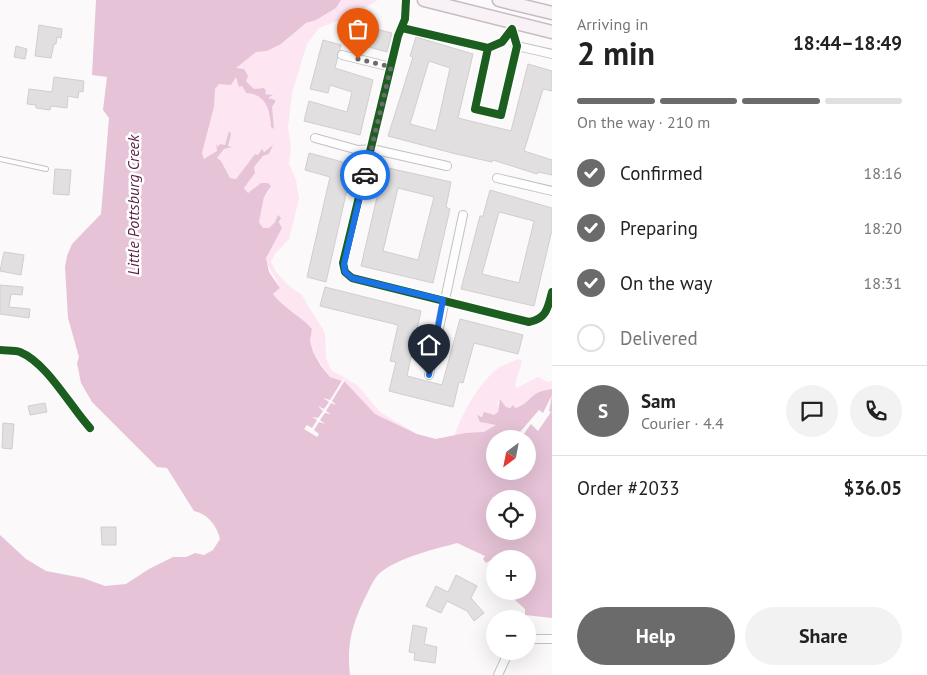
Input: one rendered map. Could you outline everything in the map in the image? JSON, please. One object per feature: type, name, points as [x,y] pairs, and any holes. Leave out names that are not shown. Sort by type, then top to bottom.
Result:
[{"type":"main road","points":[[424,0],[512,26],[552,32]]},
{"type":"main road","points":[[508,1],[552,13]]},
{"type":"street","points":[[406,0],[405,19],[391,67],[344,264],[345,272],[352,278],[529,322],[541,318],[547,312],[552,292]]},
{"type":"street","points":[[488,48],[474,109],[501,115],[517,46],[508,1]]},
{"type":"street","points":[[402,28],[488,48],[502,42],[512,26]]},
{"type":"street","points":[[517,46],[552,54]]},
{"type":"street","points":[[342,55],[391,67]]},
{"type":"street","points":[[315,138],[358,150],[372,149],[447,166]]},
{"type":"street","points":[[497,178],[552,191]]},
{"type":"street","points":[[429,375],[443,300],[463,215]]},
{"type":"street","points":[[0,350],[19,352],[34,360],[46,372],[90,428]]},
{"type":"street","points":[[536,638],[552,639]]},
{"type":"street","points":[[498,675],[505,660]]},
{"type":"lane","points":[[0,159],[46,169]]},
{"type":"shaded area","points":[[341,0],[378,0],[355,14],[319,28],[307,44],[292,93],[288,128],[291,146],[289,164],[296,180],[299,199],[289,239],[275,254],[271,262],[276,272],[290,287],[301,294],[325,333],[326,358],[331,370],[357,385],[380,412],[417,434],[375,414],[345,383],[330,377],[313,352],[310,341],[312,329],[273,294],[280,288],[265,258],[282,228],[278,216],[269,228],[263,228],[259,222],[264,197],[270,190],[261,183],[248,193],[244,188],[255,173],[254,167],[263,156],[269,154],[272,146],[258,155],[255,154],[236,179],[230,178],[217,158],[224,149],[231,147],[228,146],[229,132],[225,145],[218,147],[216,145],[217,151],[204,160],[202,153],[214,107],[215,89],[219,84],[232,81],[236,76],[246,93],[258,96],[266,104],[271,127],[272,106],[275,102],[268,98],[272,96],[254,89],[235,68],[256,52],[267,51],[281,44],[306,23],[316,20],[336,8]]},
{"type":"shaded area","points":[[518,359],[522,361],[515,385],[517,388],[538,377],[548,382],[552,381],[552,389],[535,394],[516,408],[512,406],[511,408],[506,407],[502,401],[498,401],[498,412],[494,415],[477,416],[488,424],[496,424],[496,426],[484,432],[454,436],[466,409],[477,391],[499,368]]},
{"type":"water","name":"Little Pottsburg Creek","points":[[96,0],[341,0],[336,8],[316,20],[306,23],[281,44],[267,51],[256,52],[236,68],[244,69],[248,76],[246,81],[254,89],[264,88],[265,94],[273,95],[268,98],[275,100],[272,107],[274,129],[271,127],[266,104],[258,96],[246,93],[242,86],[239,87],[236,77],[231,85],[219,84],[215,89],[214,107],[202,153],[204,159],[217,151],[216,144],[218,147],[220,144],[225,145],[229,131],[231,134],[228,146],[232,147],[224,149],[217,158],[221,161],[230,178],[236,179],[255,154],[258,155],[262,149],[264,152],[273,145],[269,154],[263,156],[254,167],[255,173],[244,188],[248,193],[261,183],[268,183],[271,186],[264,197],[259,222],[263,228],[269,228],[275,222],[278,215],[281,218],[279,222],[282,228],[266,258],[269,272],[280,288],[273,294],[312,329],[310,341],[313,352],[330,377],[345,382],[375,414],[417,434],[436,439],[486,431],[486,480],[536,480],[536,430],[487,430],[496,425],[480,422],[477,415],[482,417],[484,412],[494,415],[498,412],[500,399],[506,407],[511,408],[512,405],[516,408],[526,403],[535,394],[552,389],[552,618],[536,616],[536,610],[525,610],[515,600],[536,600],[536,550],[486,550],[486,563],[483,559],[485,556],[457,543],[397,562],[376,577],[354,623],[349,653],[350,675],[0,675],[0,535],[26,559],[46,571],[83,578],[105,586],[126,584],[149,569],[173,557],[186,557],[195,553],[204,555],[213,550],[220,539],[211,521],[204,515],[194,511],[167,468],[157,467],[92,402],[81,383],[77,363],[79,357],[68,318],[65,267],[72,244],[101,214],[109,118],[103,110],[107,77],[92,75]]},
{"type":"pier","points":[[343,379],[345,380],[332,401],[336,405],[331,403],[326,411],[331,414],[325,413],[320,420],[325,424],[319,422],[314,430],[319,434],[317,437],[304,429],[307,425],[312,428],[317,420],[312,417],[318,418],[323,411],[318,406],[324,409],[329,402],[323,398],[330,400]]},
{"type":"pier","points":[[552,395],[549,411],[551,412],[538,431],[531,424],[527,430],[522,430],[539,410],[543,413]]},
{"type":"building","points":[[344,21],[392,33],[387,52],[339,39]]},
{"type":"building","points":[[39,25],[62,29],[61,38],[57,37],[51,58],[35,56]]},
{"type":"building","points":[[416,37],[473,54],[458,118],[511,131],[528,64],[552,71],[552,91],[543,89],[524,151],[552,160],[552,175],[538,172],[537,174],[493,160],[492,162],[456,154],[388,136],[413,57],[410,56]],"holes":[[[429,61],[450,68],[436,131],[410,124]]]},
{"type":"building","points":[[323,40],[341,45],[335,68],[373,80],[360,135],[304,121],[309,101],[347,112],[352,92],[330,85],[328,93],[310,89]]},
{"type":"building","points":[[16,46],[27,49],[25,59],[14,57]]},
{"type":"building","points":[[54,77],[84,81],[83,92],[79,91],[78,98],[68,96],[67,108],[51,106],[50,110],[36,108],[36,105],[27,104],[29,89],[52,92]]},
{"type":"building","points":[[309,153],[354,165],[326,282],[307,277],[330,177],[305,170]]},
{"type":"building","points":[[384,167],[451,182],[446,207],[450,209],[433,283],[361,266]],"holes":[[[398,188],[434,197],[418,260],[383,251]]]},
{"type":"building","points":[[55,169],[71,170],[69,195],[53,194]]},
{"type":"building","points":[[490,190],[552,208],[552,230],[534,306],[461,289],[480,216],[483,216]],"holes":[[[499,212],[534,221],[519,283],[482,274]]]},
{"type":"building","points":[[4,252],[24,255],[21,275],[0,271]]},
{"type":"building","points":[[0,285],[23,287],[22,295],[11,294],[9,307],[30,309],[29,318],[0,314]]},
{"type":"building","points":[[325,287],[421,311],[407,376],[442,385],[460,319],[523,335],[518,354],[474,343],[463,383],[459,382],[453,407],[389,391],[396,362],[390,361],[398,325],[320,306]]},
{"type":"building","points":[[45,403],[47,412],[30,415],[28,406]]},
{"type":"building","points":[[3,423],[14,424],[12,449],[2,448]]},
{"type":"building","points":[[101,527],[116,527],[116,545],[102,545]]},
{"type":"building","points":[[456,575],[477,586],[471,598],[484,613],[474,621],[467,611],[447,601],[441,613],[426,606],[436,586],[448,592]]},
{"type":"building","points":[[413,625],[427,628],[424,644],[437,647],[435,663],[414,660],[415,653],[409,652]]},
{"type":"cycle path","points":[[406,0],[405,19],[398,36],[343,263],[345,272],[352,278],[529,322],[540,318],[546,312],[552,292]]},
{"type":"cycle path","points":[[402,28],[488,48],[502,42],[512,29],[517,46],[501,115],[475,109],[488,48]]},
{"type":"cycle path","points":[[0,350],[20,352],[40,365],[90,428]]},
{"type":"way so far","points":[[358,59],[391,67],[365,175]]},
{"type":"route","points":[[365,175],[344,264],[345,272],[352,278],[443,300],[429,375]]}]
